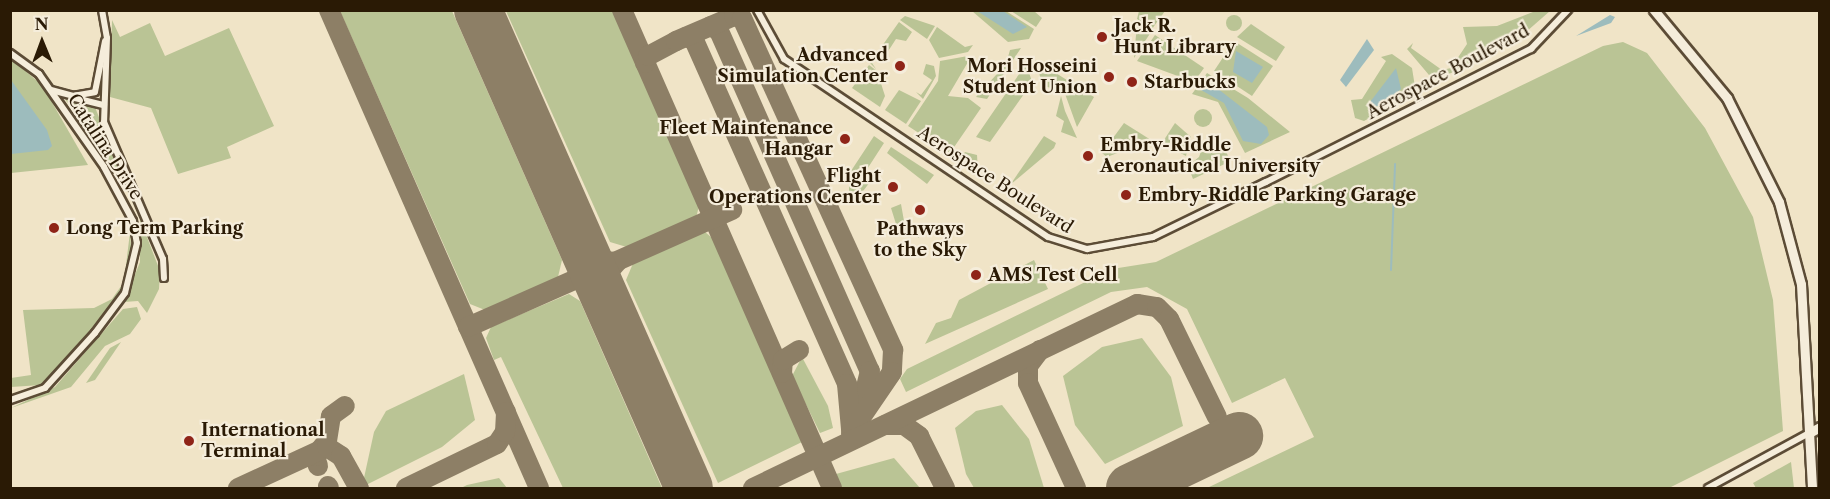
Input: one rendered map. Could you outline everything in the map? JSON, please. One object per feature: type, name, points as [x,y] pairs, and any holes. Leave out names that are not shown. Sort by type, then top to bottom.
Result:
[{"type":"main road","points":[[1654,10],[1727,99],[1779,202],[1801,284],[1812,489]]},
{"type":"main road","points":[[1809,433],[1820,427]]},
{"type":"street","points":[[102,10],[107,38],[104,122],[163,259],[164,278]]},
{"type":"street","name":"Aerospace Boulevard","points":[[757,10],[784,59],[1048,237],[1087,249],[1153,237],[1266,182],[1531,49],[1568,10]]},
{"type":"street","points":[[73,96],[94,92],[107,38]]},
{"type":"street","name":"Catalina Drive","points":[[10,53],[51,90],[122,197],[133,221],[136,260],[126,293],[62,373],[45,388],[10,400]]},
{"type":"street","points":[[51,90],[104,105]]},
{"type":"street","points":[[1708,489],[1809,433]]},
{"type":"green space","points":[[1139,10],[1165,11],[1152,29],[1137,19]]},
{"type":"green space","points":[[1538,10],[1550,11],[1517,40],[1441,78],[1429,75],[1407,49],[1413,43],[1411,48],[1442,70],[1451,68],[1467,44],[1463,27],[1497,26]]},
{"type":"green space","points":[[340,11],[452,11],[562,260],[558,277],[485,310],[470,304]]},
{"type":"green space","points":[[506,11],[615,11],[700,202],[696,218],[630,248],[610,242]]},
{"type":"green space","points":[[972,11],[1006,11],[1034,29],[1029,39],[1008,42]]},
{"type":"green space","points":[[1011,11],[1034,11],[1042,18],[1036,27]]},
{"type":"green space","points":[[1234,15],[1240,17],[1242,23],[1240,29],[1234,31],[1228,29],[1226,23],[1228,17]]},
{"type":"green space","points":[[905,16],[935,26],[927,39],[900,20]]},
{"type":"green space","points":[[112,20],[120,37],[150,23],[165,56],[229,28],[274,126],[227,147],[231,158],[178,174],[151,108],[110,97]]},
{"type":"green space","points":[[899,22],[912,32],[906,41],[896,39],[885,56],[879,52],[872,63],[876,69],[870,63]]},
{"type":"green space","points":[[1135,22],[1151,32],[1134,58],[1136,35]]},
{"type":"green space","points":[[1251,24],[1285,47],[1276,61],[1237,37]]},
{"type":"green space","points":[[937,27],[965,47],[973,45],[968,52],[939,58],[929,40]]},
{"type":"green space","points":[[1155,35],[1204,68],[1194,82],[1137,61]]},
{"type":"green space","points":[[1234,41],[1273,66],[1252,96],[1214,71]]},
{"type":"green space","points":[[1623,42],[1647,53],[1705,128],[1753,217],[1773,300],[1783,431],[1669,488],[1207,488],[1314,437],[1285,378],[1232,403],[1187,309],[1147,287],[1111,292],[906,392],[900,379],[907,369],[1112,269],[1156,262],[1603,46]]},
{"type":"green space","points":[[1021,48],[987,99],[976,97],[1006,64],[1010,50]]},
{"type":"green space","points":[[1392,54],[1412,68],[1416,93],[1364,121],[1355,118],[1351,100],[1362,99],[1386,61],[1381,57]]},
{"type":"green space","points":[[968,56],[976,60],[968,62],[948,96],[968,98],[981,108],[950,153],[908,126],[938,81],[940,61]]},
{"type":"green space","points":[[10,58],[42,85],[88,165],[11,173]]},
{"type":"green space","points":[[1035,60],[1094,97],[1077,127],[1064,91],[1043,86]]},
{"type":"green space","points":[[926,64],[934,66],[936,76],[923,99],[916,92],[921,95],[932,80],[923,74]]},
{"type":"green space","points":[[1026,64],[1035,90],[1029,87],[990,142],[976,137]]},
{"type":"green space","points":[[869,65],[877,71],[885,96],[880,107],[852,88]]},
{"type":"green space","points":[[1207,73],[1248,98],[1290,132],[1245,153],[1218,102],[1192,94]]},
{"type":"green space","points":[[899,90],[921,101],[906,124],[885,110]]},
{"type":"green space","points":[[1061,96],[1077,138],[1061,132],[1064,121],[1056,116]]},
{"type":"green space","points":[[65,99],[95,107],[119,169],[115,171]]},
{"type":"green space","points":[[1203,109],[1211,114],[1212,118],[1207,126],[1203,127],[1195,122],[1194,118],[1199,110]]},
{"type":"green space","points":[[1124,123],[1151,140],[1107,157],[1102,153]]},
{"type":"green space","points":[[1175,123],[1191,137],[1186,156],[1162,143]]},
{"type":"green space","points":[[874,136],[884,143],[862,177],[870,182],[857,199],[849,192],[849,174]]},
{"type":"green space","points":[[1044,136],[1056,143],[1054,148],[1010,185]]},
{"type":"green space","points":[[1217,136],[1231,161],[1193,179],[1188,166],[1199,157],[1205,140]]},
{"type":"green space","points":[[891,147],[934,175],[927,184],[887,153]]},
{"type":"green space","points":[[965,152],[977,155],[978,173],[959,161]]},
{"type":"green space","points":[[901,204],[904,221],[920,229],[919,238],[896,224],[891,208]]},
{"type":"green space","points":[[140,219],[160,271],[159,289],[147,313],[138,301],[124,302],[140,262]]},
{"type":"green space","points":[[130,232],[132,261],[120,294],[52,377],[41,385],[11,387],[11,378],[31,375],[23,310],[94,308],[112,299],[124,282]]},
{"type":"green space","points":[[705,232],[717,242],[804,441],[718,483],[626,280],[634,261]]},
{"type":"green space","points":[[1034,260],[1048,289],[925,344],[936,323],[951,318],[959,300]]},
{"type":"green space","points":[[569,294],[580,301],[662,488],[563,488],[501,357],[494,360],[486,338],[491,327]]},
{"type":"green space","points":[[137,307],[141,319],[130,334],[105,346],[71,387],[11,408],[55,387],[123,309]]},
{"type":"green space","points":[[1142,338],[1171,377],[1183,426],[1105,464],[1075,425],[1063,376],[1102,347]]},
{"type":"green space","points":[[121,342],[95,380],[86,383],[110,348]]},
{"type":"green space","points":[[802,357],[828,406],[833,428],[820,433],[792,376]]},
{"type":"green space","points":[[464,374],[475,420],[442,447],[362,487],[374,432],[386,411]]},
{"type":"green space","points":[[1002,405],[1029,439],[1044,488],[974,488],[966,474],[955,428],[976,411]]},
{"type":"green space","points":[[894,458],[920,488],[841,488],[836,474]]},
{"type":"green space","points":[[1791,462],[1794,488],[1756,488],[1753,483]]},
{"type":"green space","points":[[499,478],[507,488],[461,488],[467,485]]},
{"type":"water","points":[[977,11],[1003,11],[1027,27],[1013,34]]},
{"type":"water","points":[[1610,15],[1615,17],[1611,23],[1576,36]]},
{"type":"water","points":[[1367,39],[1374,50],[1346,87],[1340,80]]},
{"type":"water","points":[[1236,51],[1263,67],[1252,83],[1233,72]]},
{"type":"water","points":[[1396,68],[1401,89],[1380,106],[1367,106]]},
{"type":"water","points":[[11,80],[47,130],[52,146],[48,150],[11,154]]},
{"type":"water","points":[[1213,85],[1267,127],[1269,135],[1261,144],[1243,141],[1224,103],[1201,90]]},
{"type":"waterway","points":[[1391,270],[1395,164]]},
{"type":"taxiway","points":[[329,10],[539,488]]},
{"type":"taxiway","points":[[622,10],[832,488]]},
{"type":"taxiway","points":[[645,63],[648,56],[676,41],[734,16],[742,18],[893,350],[892,372],[851,432]]},
{"type":"taxiway","points":[[711,26],[719,31],[870,371],[862,402]]},
{"type":"taxiway","points":[[686,37],[694,40],[847,384],[851,429]]},
{"type":"taxiway","points":[[468,327],[732,210]]},
{"type":"taxiway","points":[[579,238],[596,260],[615,262]]},
{"type":"taxiway","points":[[607,303],[604,277],[618,261]]},
{"type":"taxiway","points":[[753,488],[1137,304],[1157,307],[1169,319],[1217,417]]},
{"type":"taxiway","points":[[782,373],[783,360],[799,350]]},
{"type":"taxiway","points":[[1040,350],[1028,366],[1028,383],[1076,488]]},
{"type":"taxiway","points":[[318,466],[315,456],[327,441],[331,416],[345,406]]},
{"type":"taxiway","points":[[406,488],[497,444],[505,432],[506,412]]},
{"type":"taxiway","points":[[885,425],[904,425],[919,436],[945,488]]},
{"type":"taxiway","points":[[238,488],[327,447],[341,456],[359,488]]},
{"type":"taxiway","points":[[685,480],[695,488]]},
{"type":"runway","points":[[478,10],[689,488]]},
{"type":"runway","points":[[1130,488],[1239,436]]},
{"type":"place","name":"Jack R. Hunt Library","points":[[1102,37]]},
{"type":"place","name":"Advanced Simulation Center","points":[[900,66]]},
{"type":"place","name":"Mori Hosseini Student Union","points":[[1109,77]]},
{"type":"place","name":"Starbucks","points":[[1132,82]]},
{"type":"place","name":"Fleet Maintenance Hangar","points":[[845,139]]},
{"type":"place","name":"Embry-Riddle Aeronautical University","points":[[1088,156]]},
{"type":"place","name":"Flight Operations Center","points":[[893,187]]},
{"type":"place","name":"Embry-Riddle Parking Garage","points":[[1126,195]]},
{"type":"place","name":"Pathways to the Sky","points":[[920,210]]},
{"type":"place","name":"Long Term Parking","points":[[54,228]]},
{"type":"place","name":"AMS Test Cell","points":[[976,275]]},
{"type":"place","name":"International Terminal","points":[[189,441]]}]
